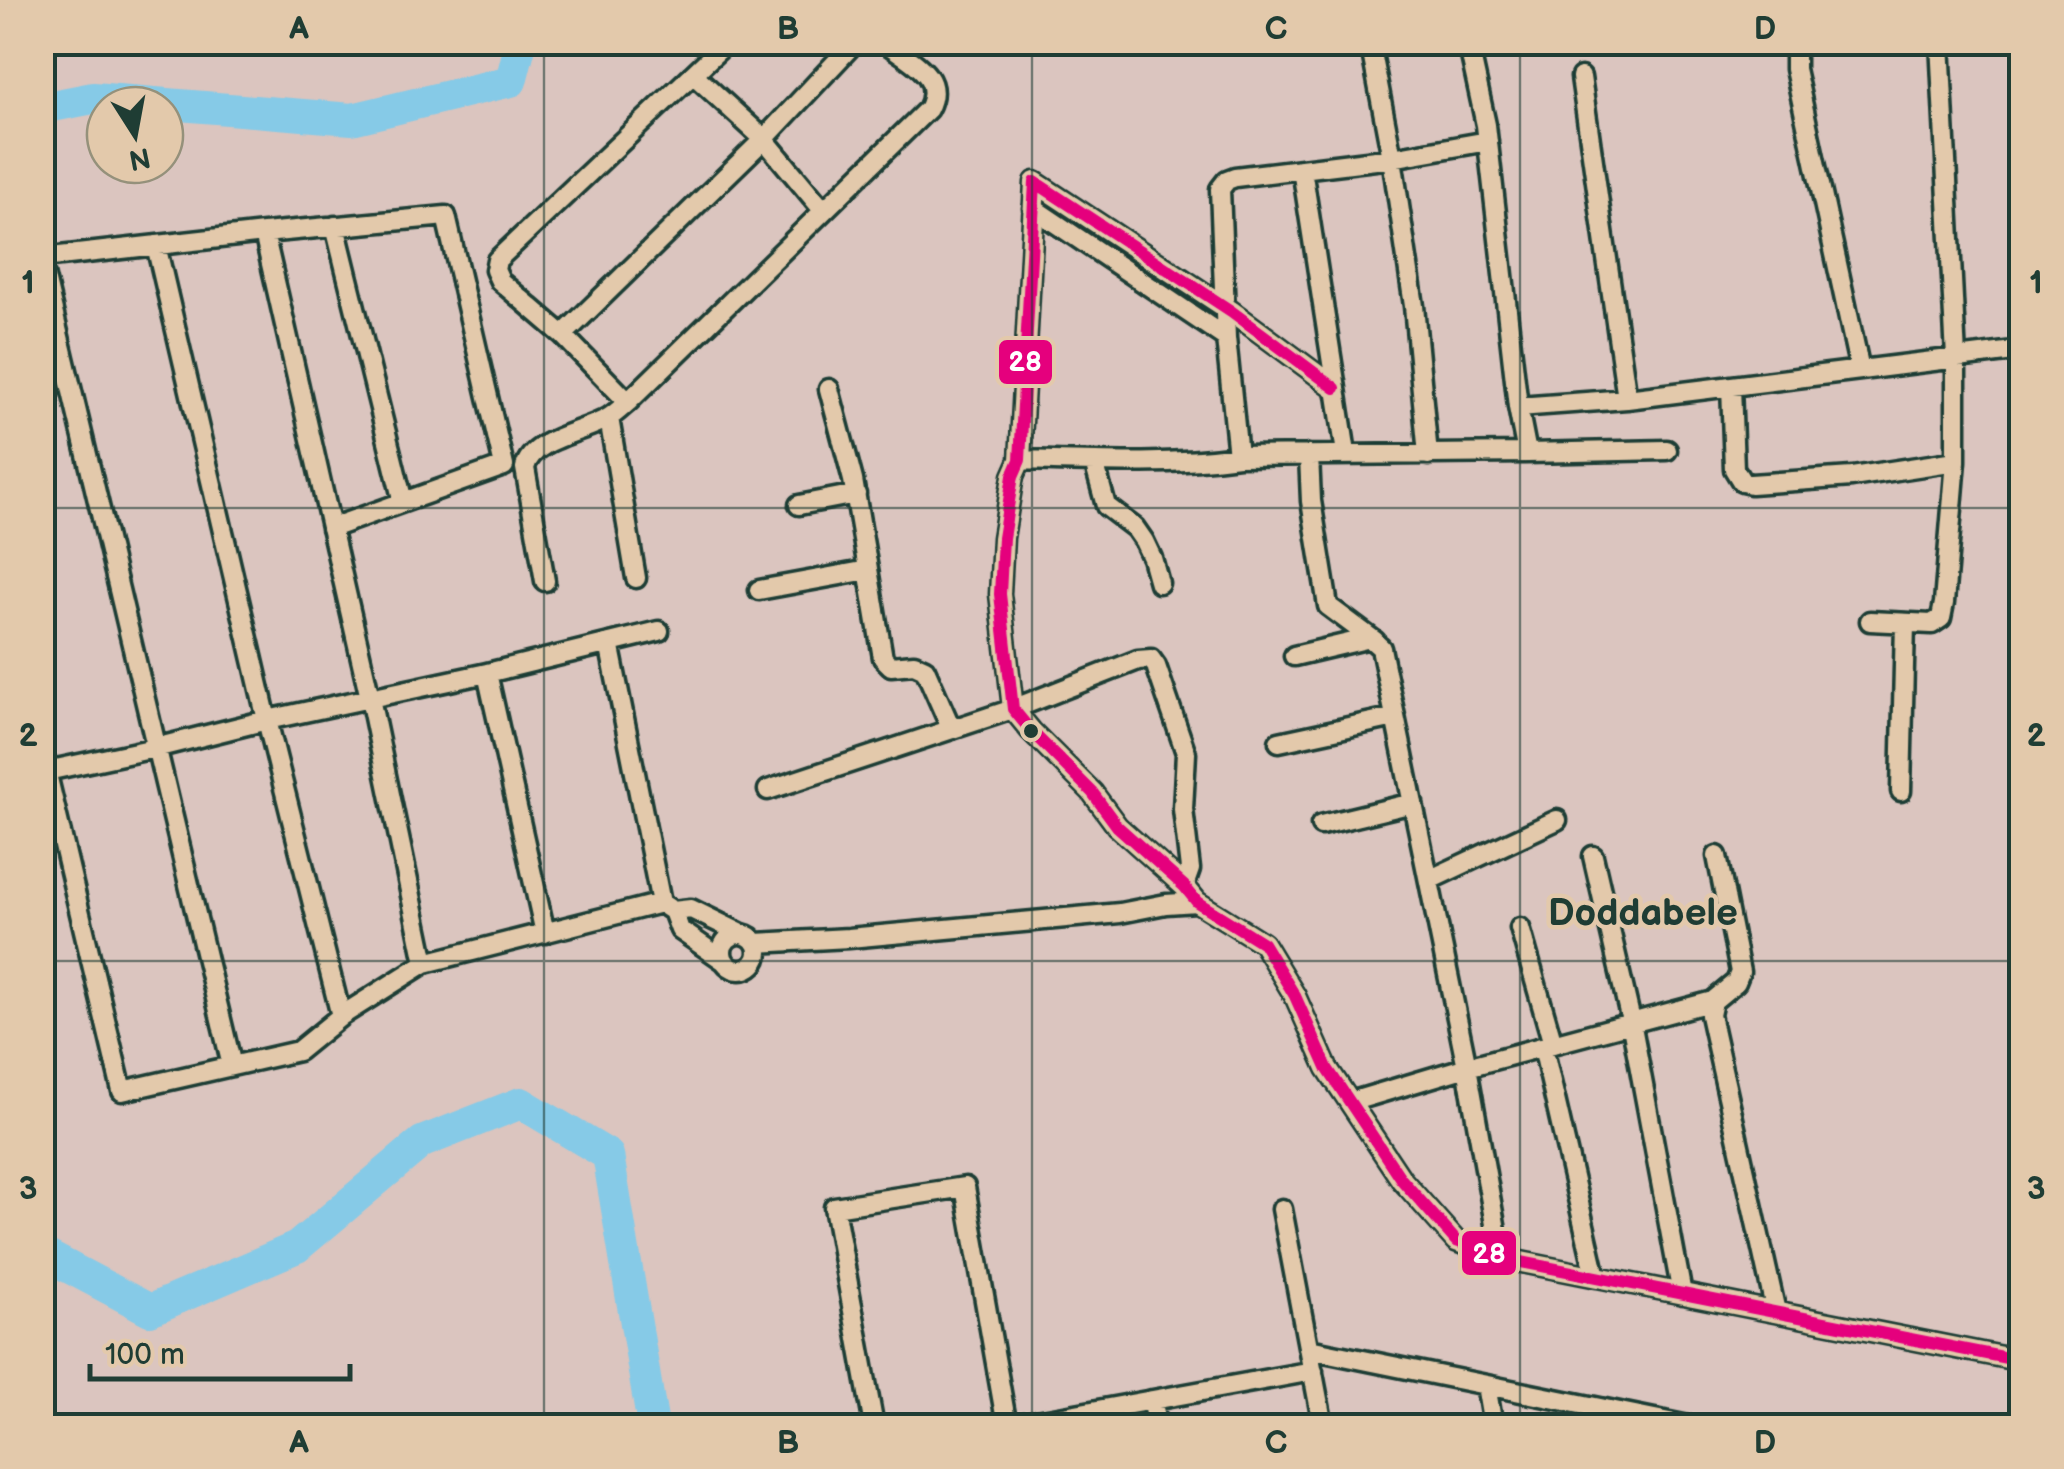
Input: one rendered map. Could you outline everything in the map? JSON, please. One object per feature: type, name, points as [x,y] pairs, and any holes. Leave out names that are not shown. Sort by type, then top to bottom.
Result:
[{"type":"street","points":[[628,402],[563,335],[500,281],[496,260],[727,42]]},
{"type":"street","points":[[563,335],[764,139],[854,42]]},
{"type":"street","points":[[546,581],[528,457],[541,446],[609,418],[628,402],[928,109],[934,88],[929,76],[886,42]]},
{"type":"street","points":[[1370,42],[1414,306],[1428,456]]},
{"type":"street","points":[[1468,42],[1488,141],[1526,453]]},
{"type":"street","points":[[1795,42],[1794,70],[1860,370]]},
{"type":"street","points":[[1870,621],[1932,624],[1941,618],[1956,461],[1956,358],[1940,42]]},
{"type":"street","points":[[694,75],[764,139],[824,210]]},
{"type":"street","points":[[1581,77],[1628,399]]},
{"type":"street","points":[[1238,456],[1226,338],[1222,185],[1234,177],[1392,158],[1488,141]]},
{"type":"street","points":[[1302,169],[1346,453]]},
{"type":"street","points":[[1336,388],[1225,307],[1035,182],[1020,460],[1013,476],[1002,538],[1000,594],[1013,709],[1092,792],[1117,826],[1197,902],[1263,943],[1295,996],[1328,1068],[1401,1179],[1456,1242],[1500,1258],[2022,1361]]},
{"type":"street","points":[[1033,208],[1226,338]]},
{"type":"street","points":[[232,1066],[42,262],[156,245],[446,216],[504,466],[331,528]]},
{"type":"street","points":[[335,226],[404,502]]},
{"type":"street","points":[[264,233],[370,698],[425,964]]},
{"type":"street","points":[[156,245],[341,1016]]},
{"type":"street","points":[[1518,408],[1628,399],[2022,350]]},
{"type":"street","points":[[1731,386],[1734,469],[1742,482],[1852,476],[1956,461]]},
{"type":"street","points":[[829,389],[856,494],[883,658],[892,666],[914,664],[925,669],[951,728]]},
{"type":"street","points":[[609,418],[636,578]]},
{"type":"street","points":[[1020,460],[1142,464],[1346,453],[1428,456],[1667,450]]},
{"type":"street","points":[[1309,455],[1328,606],[1382,648],[1467,1067],[1500,1258]]},
{"type":"street","points":[[1094,462],[1106,506],[1135,528],[1152,558],[1159,582]]},
{"type":"street","points":[[799,505],[856,494]]},
{"type":"street","points":[[760,590],[868,570]]},
{"type":"street","points":[[1901,791],[1905,623]]},
{"type":"street","points":[[659,631],[156,748],[44,765],[122,1091],[298,1051],[341,1016],[425,964],[667,907],[691,909],[748,938],[758,955],[756,961],[748,969],[736,970],[726,965],[721,954],[728,938],[748,938],[849,938],[1120,913],[1197,902]]},
{"type":"street","points":[[1294,656],[1366,639],[1375,642]]},
{"type":"street","points":[[610,644],[667,907],[680,930],[723,960]]},
{"type":"street","points":[[768,790],[1013,709],[1146,658],[1154,662],[1186,754],[1183,809],[1190,870],[1184,886]]},
{"type":"street","points":[[488,673],[545,933]]},
{"type":"street","points":[[1279,742],[1396,717]]},
{"type":"street","points":[[1320,825],[1413,803]]},
{"type":"street","points":[[1429,880],[1557,820]]},
{"type":"street","points":[[1593,856],[1631,1021],[1682,1294]]},
{"type":"street","points":[[1717,856],[1740,972],[1736,982],[1713,1001],[1710,1015],[1776,1312]]},
{"type":"street","points":[[1520,928],[1596,1277]]},
{"type":"street","points":[[1350,1102],[1713,1001]]},
{"type":"street","points":[[874,1426],[834,1206],[966,1187],[1008,1426],[1313,1370]]},
{"type":"street","points":[[1282,1208],[1323,1426]]},
{"type":"street","points":[[1309,1349],[1689,1426]]},
{"type":"street","points":[[1486,1385],[1493,1426]]},
{"type":"street","points":[[1152,1400],[1158,1426]]},
{"type":"waterway","points":[[42,108],[93,98],[352,119],[511,81],[521,42]]},
{"type":"waterway","points":[[42,1253],[150,1310],[297,1247],[422,1142],[521,1103],[608,1155],[653,1426]]},
{"type":"transit line","name":"28","points":[[1335,388],[1231,311],[1035,182],[1020,460],[1013,476],[1003,538],[1000,594],[1013,709],[1092,792],[1117,826],[1197,902],[1263,943],[1295,996],[1327,1068],[1401,1179],[1456,1241],[1501,1258],[2022,1361]]},
{"type":"district","name":"Doddabele","points":[[1643,913]]}]
